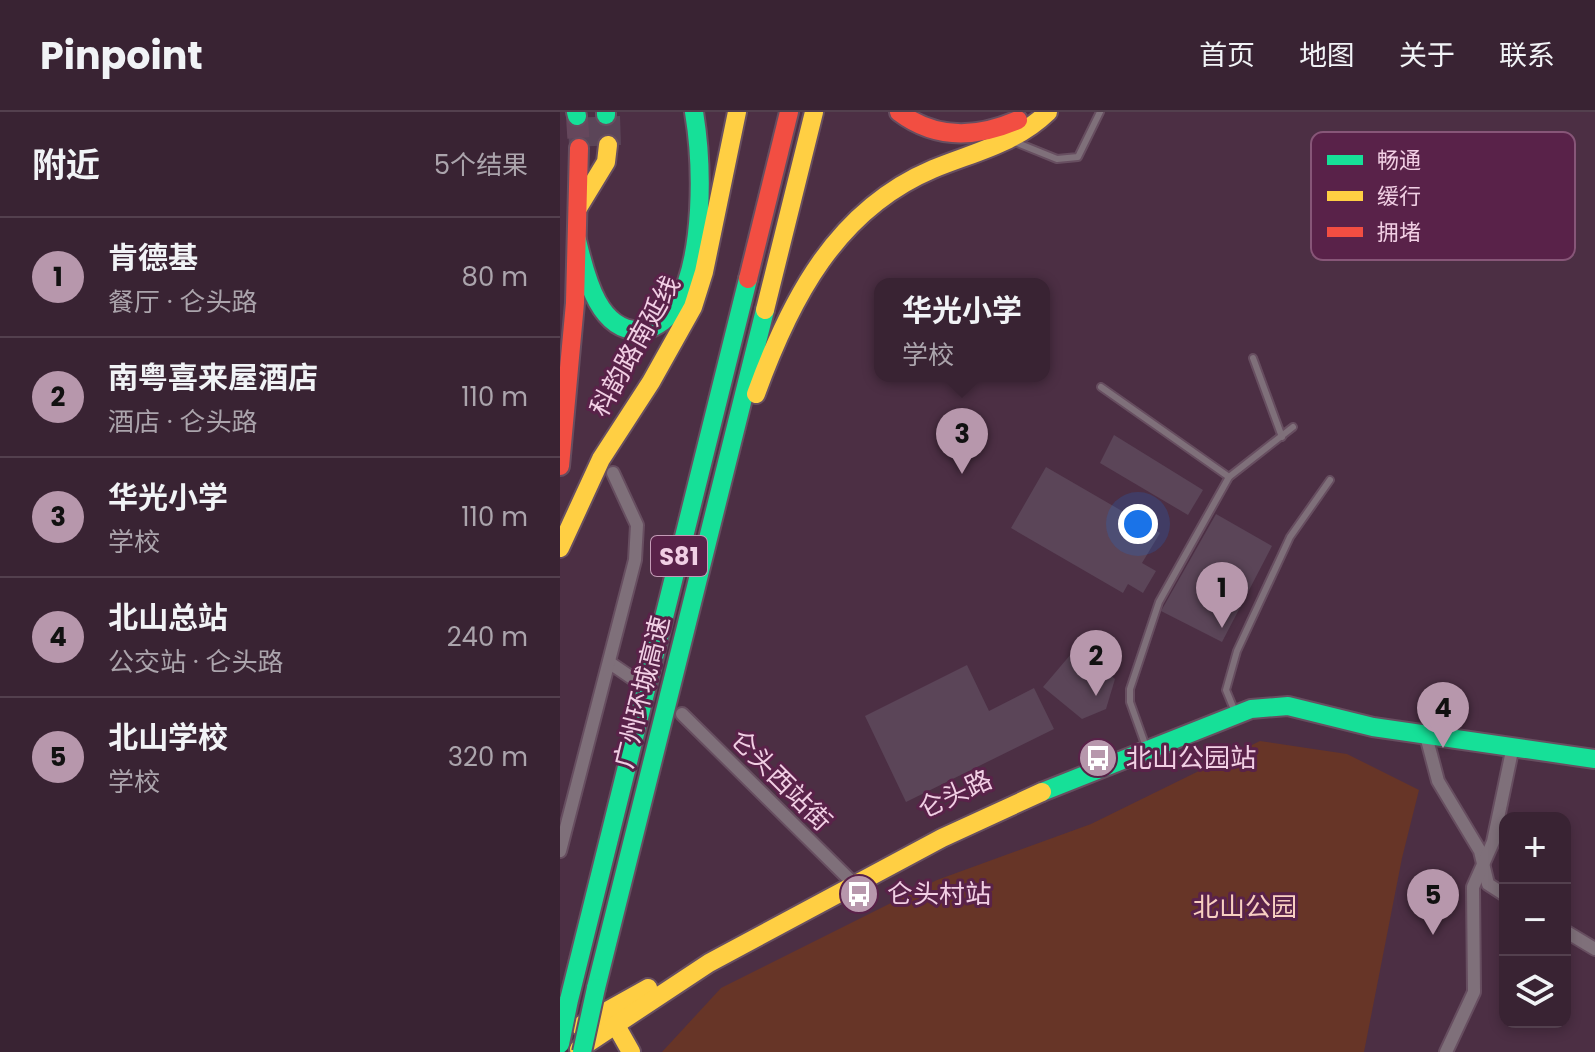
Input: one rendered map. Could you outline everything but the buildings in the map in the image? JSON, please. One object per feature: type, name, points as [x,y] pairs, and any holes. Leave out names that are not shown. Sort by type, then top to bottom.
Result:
[{"type":"main road","points":[[577,240],[595,295],[615,323],[637,331],[658,325],[667,317],[676,307],[685,281],[697,204],[701,143],[694,112]]},
{"type":"main road","name":"科韵路南延线","points":[[560,548],[589,480],[693,307],[704,272],[737,112]]},
{"type":"main road","points":[[715,412],[779,112]]},
{"type":"main road","name":"广州环城高速","points":[[560,1044],[789,112]]},
{"type":"main road","name":"广州环城高速","points":[[582,1052],[814,112]]},
{"type":"main road","points":[[899,112],[919,125],[970,134],[1004,127],[1028,112]]},
{"type":"main road","points":[[705,546],[781,325],[821,257],[865,210],[899,185],[1008,140],[1048,112]]},
{"type":"main road","points":[[578,209],[603,169],[608,145]]},
{"type":"main road","points":[[560,466],[575,303],[579,148]]},
{"type":"main road","name":"仑头路","points":[[574,1052],[612,1017],[849,879],[975,812],[1233,707],[1275,699],[1299,700],[1342,709],[1401,729]]},
{"type":"main road","name":"仑头路","points":[[560,1037],[612,1017],[753,937],[1007,807],[1251,709],[1288,706],[1373,727],[1425,732],[1595,759]]},
{"type":"main road","points":[[612,1017],[631,1052]]},
{"type":"street","points":[[560,851],[635,560],[637,525],[613,473]]},
{"type":"street","points":[[610,663],[632,678]]},
{"type":"street","name":"仑头西站街","points":[[682,714],[849,879]]},
{"type":"street","points":[[1425,732],[1438,781],[1482,859],[1488,884],[1499,891]]},
{"type":"street","points":[[1446,1052],[1474,992],[1473,887],[1482,859],[1493,842],[1513,746]]},
{"type":"street","points":[[1571,935],[1595,949]]},
{"type":"lane","points":[[1008,140],[1057,159],[1078,157],[1100,112]]},
{"type":"lane","points":[[1253,358],[1282,437]]},
{"type":"lane","points":[[1101,387],[1229,477]]},
{"type":"lane","points":[[1145,744],[1130,702],[1130,689],[1159,602],[1229,477],[1293,427]]},
{"type":"lane","points":[[1233,707],[1226,690],[1237,651],[1290,537],[1330,480]]},
{"type":"green space","name":"北山公园","points":[[1260,741],[1347,754],[1419,790],[1402,858],[1364,1052],[662,1052],[721,988],[937,880],[1091,824]]},
{"type":"tunnel","points":[[577,116],[579,148]]},
{"type":"traffic: fast","points":[[576,112],[577,116]]},
{"type":"traffic: fast","points":[[577,240],[596,299],[615,323],[628,329],[643,330],[671,314],[686,285],[697,237],[700,184],[694,112]]},
{"type":"traffic: fast","points":[[569,1000],[748,279]]},
{"type":"traffic: fast","points":[[596,988],[765,310]]},
{"type":"traffic: fast","points":[[1042,792],[1251,709],[1288,706],[1373,727],[1595,759]]},
{"type":"traffic: fast","points":[[582,1052],[596,988]]},
{"type":"traffic: fast","points":[[560,1044],[569,1000]]},
{"type":"traffic: slow","points":[[560,548],[601,459],[651,382],[693,307],[704,272],[737,112]]},
{"type":"traffic: slow","points":[[765,310],[814,112]]},
{"type":"traffic: slow","points":[[756,394],[801,292],[843,233],[869,208],[899,187],[933,169],[1008,140],[1048,112]]},
{"type":"traffic: slow","points":[[578,208],[606,162],[608,145]]},
{"type":"traffic: slow","points":[[579,1049],[709,963],[942,838],[1042,792]]},
{"type":"traffic: slow","points":[[580,1026],[648,988]]},
{"type":"traffic: slow","points":[[609,1013],[631,1052]]},
{"type":"traffic: jam","points":[[748,279],[789,112]]},
{"type":"traffic: jam","points":[[899,112],[927,128],[942,132],[972,133],[1018,120]]},
{"type":"traffic: jam","points":[[560,466],[575,303],[579,148]]},
{"type":"place","name":"华光小学","points":[[962,474]]},
{"type":"place","name":"肯德基","points":[[1222,628]]},
{"type":"place","name":"南粤喜来屋酒店","points":[[1096,696]]},
{"type":"place","name":"北山总站","points":[[1443,748]]},
{"type":"place","name":"北山公园站","points":[[1098,758]]},
{"type":"place","name":"仑头村站","points":[[859,894]]},
{"type":"place","name":"北山学校","points":[[1433,935]]}]
